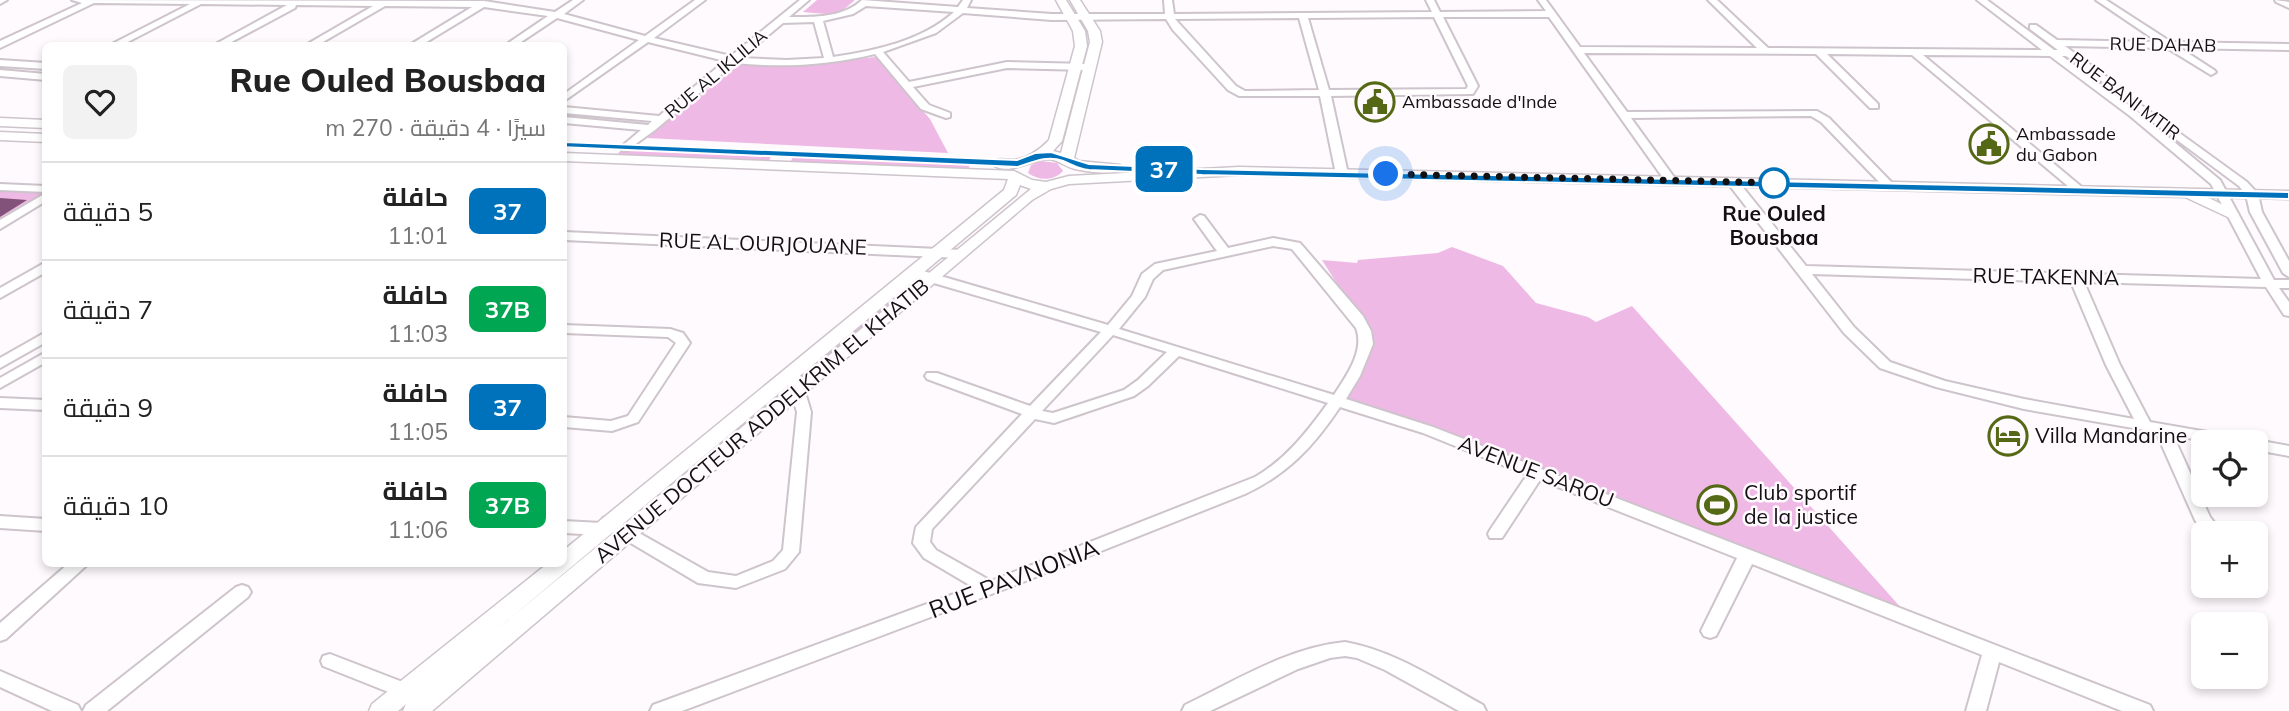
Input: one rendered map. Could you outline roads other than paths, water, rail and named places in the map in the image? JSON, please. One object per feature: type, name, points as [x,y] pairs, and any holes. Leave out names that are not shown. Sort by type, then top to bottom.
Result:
[{"type":"main road","points":[[567,157],[1016,172],[1042,155],[1055,141],[1081,38],[1061,0]]},
{"type":"main road","points":[[1069,180],[1077,173],[1072,162],[1096,38],[1075,0]]},
{"type":"main road","points":[[0,122],[42,124]]},
{"type":"main road","points":[[0,136],[42,138]]},
{"type":"main road","points":[[567,145],[1016,172],[1028,184],[1046,186],[1069,180],[1202,172]]},
{"type":"main road","points":[[1042,155],[1072,162],[1202,172],[2289,195]]},
{"type":"main road","points":[[924,275],[940,252],[1012,192],[1016,172]]},
{"type":"main road","name":"AVENUE DOCTEUR ADDELKRIM EL KHATIB","points":[[410,701],[629,532],[796,381],[924,275],[961,254],[1027,197],[1046,186]]},
{"type":"main road","points":[[2172,192],[2205,201],[2232,215]]},
{"type":"main road","points":[[567,558],[796,381]]},
{"type":"main road","points":[[381,711],[410,701],[557,567]]},
{"type":"street","points":[[76,0],[487,2],[557,13],[733,60],[781,62],[829,59],[877,51],[925,34],[961,10],[967,0]]},
{"type":"street","points":[[0,45],[93,0]]},
{"type":"street","points":[[514,42],[579,0]]},
{"type":"street","points":[[567,96],[701,0]]},
{"type":"street","name":"RUE AL IKLILIA","points":[[626,148],[805,0]]},
{"type":"street","points":[[1168,0],[1170,16],[1176,28],[1239,93],[1471,91],[1473,86],[1430,0]]},
{"type":"street","points":[[1542,0],[1670,180]]},
{"type":"street","points":[[1712,0],[1765,51]]},
{"type":"street","name":"RUE BANI MTIR","points":[[1980,0],[2038,42],[2068,53],[2243,184],[2252,194]]},
{"type":"street","name":"RUE BANI MTIR","points":[[1995,0],[2216,182],[2268,281],[2289,312]]},
{"type":"street","points":[[2100,0],[2211,72]]},
{"type":"street","points":[[2279,0],[2289,5]]},
{"type":"street","points":[[120,42],[202,1]]},
{"type":"street","points":[[224,42],[300,2]]},
{"type":"street","points":[[419,42],[487,2]]},
{"type":"street","points":[[781,20],[818,19],[843,14],[867,2],[1071,17],[1553,15]]},
{"type":"street","points":[[315,42],[384,3]]},
{"type":"street","points":[[1303,16],[1325,94],[1342,174]]},
{"type":"street","points":[[818,19],[829,59]]},
{"type":"street","name":"RUE DAHAB","points":[[1579,50],[1913,52],[2168,45],[2289,47]]},
{"type":"street","points":[[877,51],[925,107],[946,115]]},
{"type":"street","points":[[1818,51],[1874,106]]},
{"type":"street","points":[[1913,52],[2079,190]]},
{"type":"street","points":[[0,63],[42,66]]},
{"type":"street","points":[[907,85],[1007,65],[1091,67]]},
{"type":"street","points":[[0,74],[42,77]]},
{"type":"street","points":[[567,110],[662,119]]},
{"type":"street","points":[[1624,115],[1813,113],[1825,120],[1889,186]]},
{"type":"street","points":[[567,120],[651,128]]},
{"type":"street","points":[[1733,182],[1849,330],[1885,365],[2005,400],[2191,434]]},
{"type":"street","points":[[0,187],[42,189]]},
{"type":"street","points":[[2252,194],[2256,212],[2289,273]]},
{"type":"street","points":[[0,225],[42,199]]},
{"type":"street","points":[[989,588],[930,554],[920,543],[920,534],[924,527],[1132,307],[1147,277],[1155,269],[1224,252],[1200,219]]},
{"type":"street","name":"RUE AL OURJOUANE","points":[[567,236],[961,254]]},
{"type":"street","name":"RUE PAVNONIA","points":[[660,711],[1217,499],[1262,479],[1298,450],[1337,401],[1366,346],[1364,331],[1358,319],[1292,244],[1273,242],[1224,252]]},
{"type":"street","points":[[0,294],[42,268]]},
{"type":"street","name":"RUE TAKENNA","points":[[1803,270],[2268,281],[2289,284]]},
{"type":"street","name":"AVENUE SAROU","points":[[924,275],[1110,330],[1428,430],[2143,711]]},
{"type":"street","points":[[2076,278],[2113,365],[2145,426]]},
{"type":"street","points":[[567,329],[670,333],[678,336],[683,343],[633,419],[612,426],[567,422]]},
{"type":"street","points":[[0,364],[42,338]]},
{"type":"street","points":[[28,347],[42,349]]},
{"type":"street","points":[[932,376],[1047,418],[1062,416],[1118,397],[1143,383],[1177,351]]},
{"type":"street","points":[[0,384],[42,358]]},
{"type":"street","points":[[567,527],[605,526],[629,532],[704,578],[736,582],[779,565],[789,558],[793,538],[804,412],[796,381]]},
{"type":"street","points":[[0,403],[42,405]]},
{"type":"street","points":[[2162,429],[2204,521]]},
{"type":"street","points":[[2268,447],[2289,451]]},
{"type":"street","points":[[1496,534],[1536,474]]},
{"type":"street","points":[[0,522],[42,525]]},
{"type":"street","points":[[1710,631],[1747,556]]},
{"type":"street","points":[[0,634],[76,567]]},
{"type":"street","points":[[93,711],[242,592]]},
{"type":"street","points":[[1192,711],[1304,659],[1344,648],[1375,658],[1476,711]]},
{"type":"street","points":[[1976,711],[1992,653]]},
{"type":"street","points":[[330,661],[410,701]]},
{"type":"street","points":[[0,679],[71,711]]},
{"type":"place","name":"Ambassade d'Inde","points":[[1375,102]]},
{"type":"place","name":"Ambassade du Gabon","points":[[1989,144]]},
{"type":"place","name":"Rue Ouled Bousbaa","points":[[1774,183]]},
{"type":"place","name":"Villa Mandarine","points":[[2008,436]]},
{"type":"place","name":"Club sportif de la justice","points":[[1717,505]]}]
